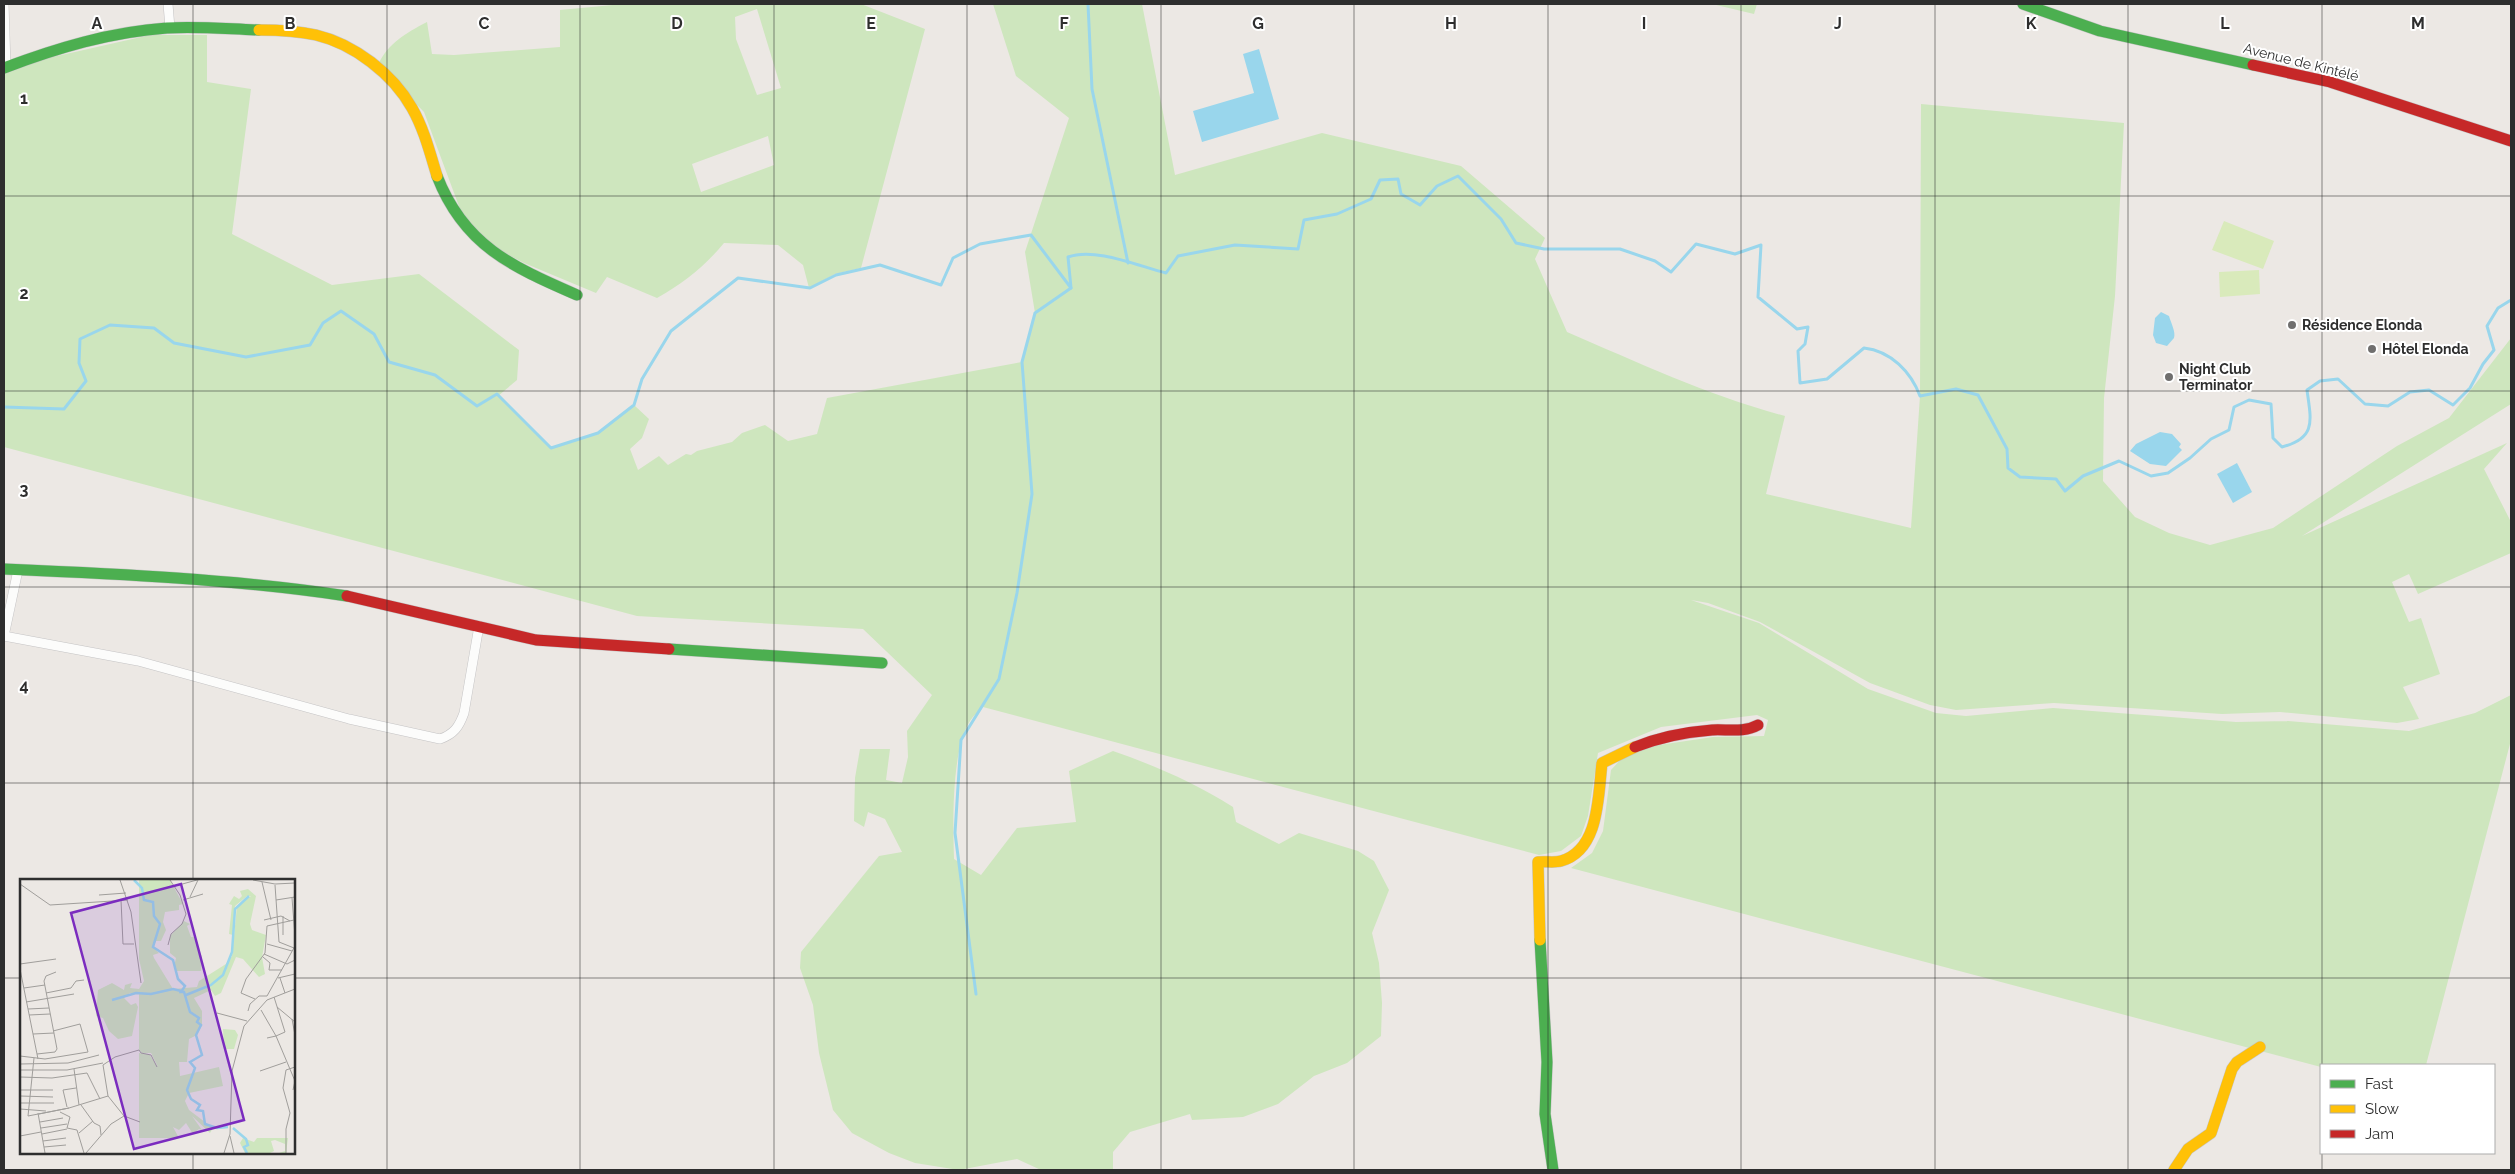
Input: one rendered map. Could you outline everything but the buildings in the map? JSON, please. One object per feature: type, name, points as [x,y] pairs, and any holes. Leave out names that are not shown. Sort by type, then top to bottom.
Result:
[{"type":"street","points":[[4,4],[5,68],[30,57],[76,45],[115,36],[170,28],[255,29],[316,35],[355,52],[375,65],[406,98],[418,118],[448,202],[474,238],[491,253],[516,267],[577,295]]},
{"type":"street","points":[[168,4],[170,28]]},
{"type":"street","name":"Avenue de Kintélé","points":[[2023,4],[2100,31],[2330,82],[2511,142]]},
{"type":"street","points":[[4,569],[151,576],[306,590],[360,598],[536,640],[882,663]]},
{"type":"street","points":[[18,570],[4,636],[138,661],[349,719],[440,739],[451,735],[460,726],[464,713],[479,626]]},
{"type":"street","points":[[1553,1170],[1545,1114],[1548,1062],[1538,908],[1538,862],[1562,861],[1578,853],[1587,840],[1592,827],[1602,763],[1614,756],[1656,739],[1713,730],[1752,729],[1758,725]]},
{"type":"street","points":[[2174,1170],[2188,1149],[2211,1133],[2232,1069],[2237,1062],[2260,1048]]},
{"type":"green space","points":[[623,4],[861,4],[925,29],[861,268],[835,274],[809,288],[803,265],[778,245],[724,243],[693,274],[657,298],[607,277],[596,293],[524,263],[493,247],[474,228],[460,209],[424,112],[378,65],[392,45],[427,22],[432,54],[454,55],[560,47],[560,10]],"holes":[[[757,9],[781,88],[757,95],[736,39],[735,17]],[[768,136],[774,165],[701,192],[692,164]]]},
{"type":"green space","points":[[993,4],[1142,4],[1175,175],[1322,133],[1461,166],[1545,238],[1535,259],[1567,332],[1702,389],[1785,416],[1766,494],[1911,528],[1920,396],[1921,104],[2124,123],[2115,296],[2104,398],[2103,481],[2135,517],[2169,533],[2210,545],[2273,528],[2397,446],[2449,418],[2511,338],[2511,404],[2302,536],[2507,443],[2484,469],[2511,522],[2511,553],[2418,594],[2409,574],[2392,582],[2409,622],[2421,618],[2440,674],[2403,687],[2419,719],[2397,723],[2280,712],[2222,714],[2054,703],[1956,710],[1930,705],[1870,683],[1760,622],[1708,603],[1691,600],[1759,623],[1868,689],[1936,713],[1966,716],[2053,708],[2236,722],[2288,721],[2409,731],[2475,713],[2511,695],[2511,740],[2426,1064],[2320,1064],[2320,1067],[1571,868],[1592,853],[1603,831],[1611,770],[1622,758],[1652,746],[1713,737],[1764,736],[1768,720],[1757,715],[1661,727],[1598,753],[1588,816],[1581,836],[1561,851],[1539,855],[983,707],[970,721],[959,750],[954,788],[954,859],[981,875],[1017,828],[1076,822],[1069,771],[1113,751],[1175,776],[1219,798],[1233,807],[1236,822],[1279,844],[1299,833],[1358,851],[1374,861],[1389,890],[1372,933],[1379,963],[1382,1003],[1381,1036],[1347,1063],[1314,1076],[1278,1104],[1243,1117],[1192,1120],[1190,1114],[1130,1132],[1113,1152],[1113,1170],[1041,1170],[1017,1159],[959,1170],[915,1163],[889,1153],[852,1133],[833,1110],[819,1053],[813,1005],[800,968],[801,952],[879,856],[902,852],[885,819],[868,812],[864,827],[854,821],[855,778],[860,749],[890,749],[886,780],[902,783],[908,757],[907,731],[932,695],[863,629],[637,616],[4,447],[4,68],[150,35],[207,35],[207,82],[251,89],[232,234],[332,285],[419,274],[519,350],[517,380],[498,396],[551,448],[598,434],[634,405],[649,419],[642,438],[630,449],[638,470],[659,456],[668,465],[686,454],[691,455],[697,451],[732,442],[742,433],[765,425],[788,441],[817,434],[827,398],[1022,362],[1035,313],[1025,252],[1069,118],[1016,76]]},
{"type":"green space","points":[[1712,4],[1757,4],[1754,14]]},
{"type":"green space","points":[[2224,221],[2274,241],[2263,269],[2212,250]]},
{"type":"green space","points":[[2259,270],[2260,294],[2220,297],[2219,272]]},
{"type":"water","points":[[1259,49],[1279,119],[1202,142],[1193,111],[1254,93],[1243,54]]},
{"type":"water","points":[[2161,312],[2169,316],[2173,327],[2174,338],[2167,346],[2156,343],[2153,335],[2155,318]]},
{"type":"water","points":[[2160,432],[2172,434],[2181,444],[2179,447],[2182,450],[2166,466],[2150,464],[2130,451],[2136,444]]},
{"type":"water","points":[[2237,463],[2252,492],[2233,503],[2217,474]]},
{"type":"waterway","points":[[1088,4],[1092,89],[1128,263]]},
{"type":"waterway","points":[[4,407],[64,409],[86,381],[79,363],[80,339],[110,325],[154,328],[174,343],[246,357],[310,345],[323,323],[341,311],[374,334],[389,362],[435,375],[477,406],[497,394],[551,448],[598,433],[634,405],[642,379],[671,331],[738,278],[810,288],[836,275],[880,265],[941,285],[953,258],[980,244],[1031,235],[1071,288],[1068,257],[1091,254],[1130,262],[1166,273],[1178,256],[1235,245],[1298,249],[1304,220],[1337,214],[1371,199],[1380,180],[1398,179],[1401,194],[1420,205],[1437,186],[1458,176],[1501,219],[1516,243],[1544,249],[1620,249],[1655,261],[1671,272],[1696,244],[1735,254],[1761,245],[1758,297],[1797,329],[1808,327],[1805,344],[1798,351],[1800,383],[1827,379],[1864,348],[1883,353],[1899,364],[1911,379],[1920,396],[1956,389],[1978,395],[2007,449],[2008,468],[2020,477],[2056,479],[2065,491],[2083,476],[2119,461],[2151,476],[2168,473],[2190,458],[2211,439],[2229,430],[2234,407],[2249,400],[2271,404],[2273,438],[2282,447],[2293,443],[2301,439],[2309,426],[2310,410],[2307,390],[2320,381],[2338,379],[2365,404],[2388,406],[2410,392],[2429,390],[2453,405],[2470,388],[2483,364],[2494,350],[2487,326],[2498,308],[2511,300]]},
{"type":"waterway","points":[[976,994],[955,833],[961,740],[999,679],[1017,593],[1032,494],[1022,362],[1035,313],[1071,288]]},
{"type":"traffic: fast","points":[[2023,4],[2100,31],[2253,65]]},
{"type":"traffic: fast","points":[[4,68],[84,42],[125,33],[178,27],[259,30]]},
{"type":"traffic: fast","points":[[437,176],[448,200],[461,220],[476,237],[512,264],[577,295]]},
{"type":"traffic: fast","points":[[4,569],[219,581],[347,596]]},
{"type":"traffic: fast","points":[[669,649],[882,663]]},
{"type":"traffic: fast","points":[[1540,940],[1547,1062],[1545,1114],[1553,1170]]},
{"type":"traffic: slow","points":[[259,30],[288,31],[316,35],[344,45],[371,62],[404,95],[412,108],[423,133],[437,176]]},
{"type":"traffic: slow","points":[[1540,940],[1538,862],[1561,861],[1574,855],[1583,846],[1595,820],[1602,763],[1635,747]]},
{"type":"traffic: slow","points":[[2174,1170],[2188,1149],[2211,1133],[2232,1069],[2237,1062],[2260,1047]]},
{"type":"traffic: jam","points":[[2253,65],[2330,82],[2511,141]]},
{"type":"traffic: jam","points":[[347,596],[536,640],[669,649]]},
{"type":"traffic: jam","points":[[1635,747],[1654,740],[1683,734],[1712,730],[1741,730],[1758,725]]},
{"type":"place","name":"Résidence Elonda","points":[[2292,325]]},
{"type":"place","name":"Hôtel Elonda","points":[[2372,349]]},
{"type":"place","name":"Night Club Terminator","points":[[2169,377]]}]
